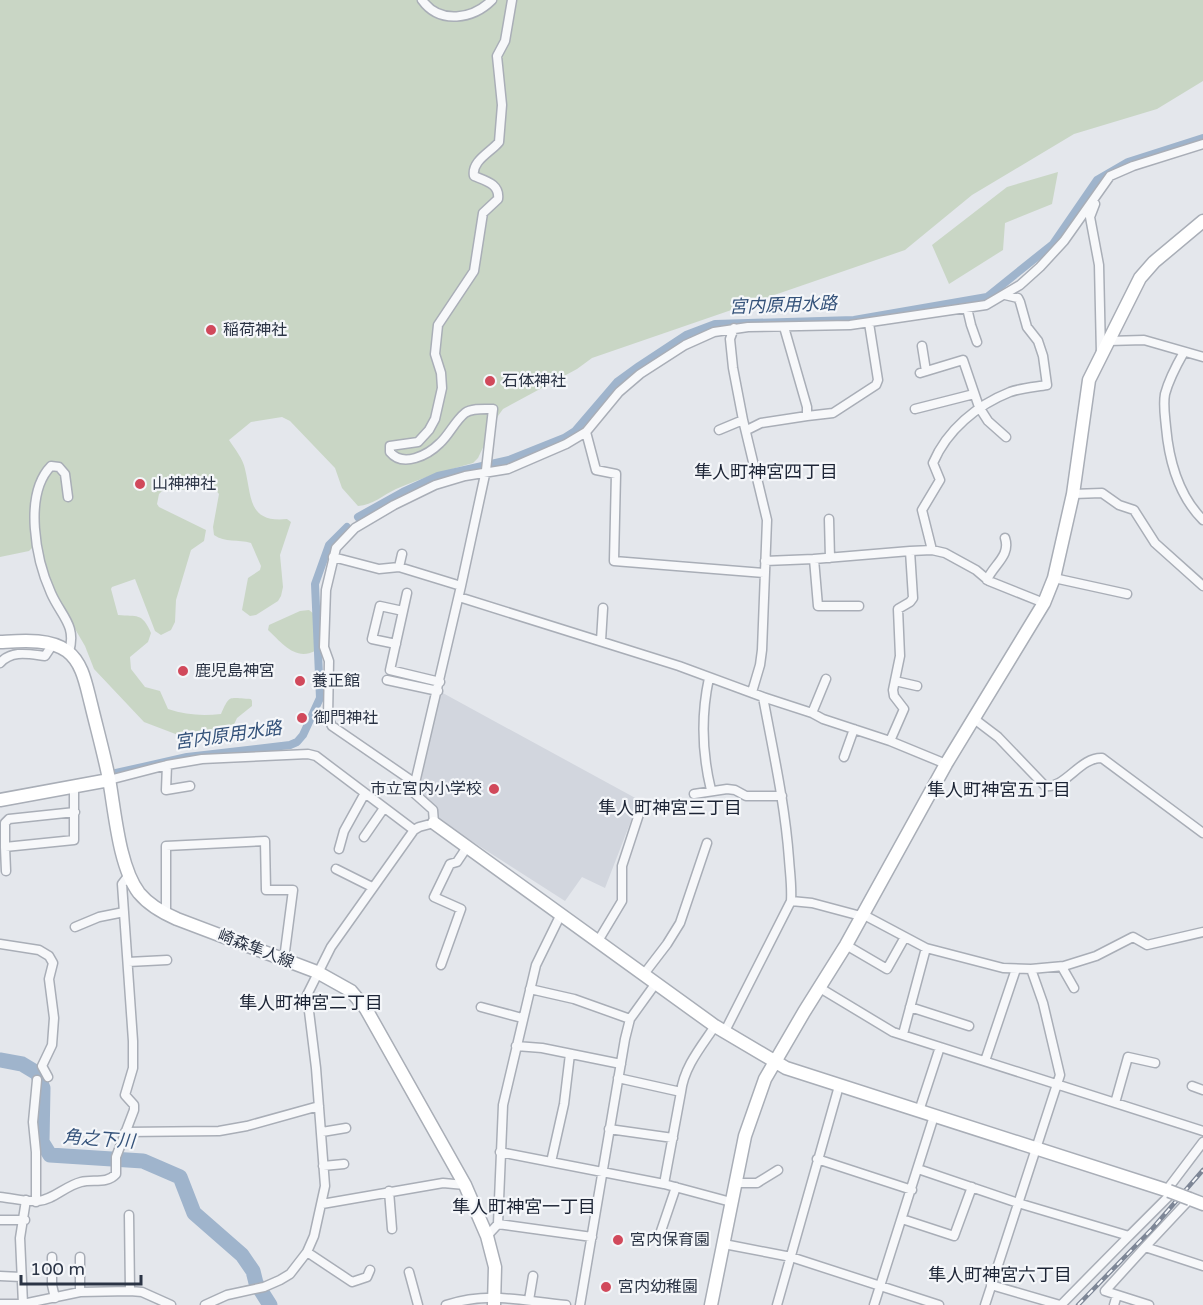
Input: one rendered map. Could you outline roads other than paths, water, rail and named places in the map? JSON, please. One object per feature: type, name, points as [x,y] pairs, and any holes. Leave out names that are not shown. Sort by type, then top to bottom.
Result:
[{"type":"street","points":[[422,0],[439,14],[458,18],[475,13],[492,0]]},
{"type":"street","points":[[512,0],[505,40],[497,56],[502,105],[500,142],[476,165],[473,171],[474,176],[496,187],[499,192],[498,199],[483,213],[474,271],[438,325],[435,354],[441,373],[442,388],[435,419],[418,442],[390,446],[390,452],[394,457],[410,460],[426,454],[440,444],[464,413],[493,409],[485,472],[414,793],[433,810],[434,823],[720,1028],[786,1068],[1169,1191],[1203,1204]]},
{"type":"street","points":[[415,783],[332,726],[328,718],[329,661],[324,647],[326,590],[333,557],[339,543],[350,532],[394,505],[448,480],[508,469],[566,444],[586,432],[619,392],[649,368],[701,337],[714,332],[735,328],[850,325],[986,305],[1020,285],[1040,267],[1064,241],[1110,176],[1133,166],[1203,144]]},
{"type":"street","points":[[1099,192],[1090,217],[1099,265],[1101,355]]},
{"type":"street","points":[[711,1305],[745,1136],[758,1095],[774,1061],[864,915],[946,764],[1044,603],[1054,578],[1073,494],[1080,453],[1086,391],[1101,355],[1144,271],[1203,221]]},
{"type":"street","points":[[932,550],[922,512],[940,480],[933,462],[946,440],[971,412],[1011,392],[1047,385],[1043,356],[1038,341],[1026,327],[1020,302],[1018,298],[1005,295]]},
{"type":"street","points":[[967,308],[977,342]]},
{"type":"street","points":[[747,430],[760,423],[833,413],[876,385],[878,380],[869,323]]},
{"type":"street","points":[[784,327],[807,407],[807,416]]},
{"type":"street","points":[[735,328],[730,338],[730,347],[743,420],[767,520],[762,650],[752,693]]},
{"type":"street","points":[[1108,341],[1144,340],[1203,357]]},
{"type":"street","points":[[922,346],[923,372],[963,360],[979,408],[988,421],[1006,436]]},
{"type":"street","points":[[1184,352],[1172,374],[1165,398],[1167,442],[1178,483],[1190,504],[1203,520]]},
{"type":"street","points":[[915,409],[974,394]]},
{"type":"street","points":[[719,430],[743,420]]},
{"type":"street","points":[[586,432],[596,470],[616,474],[614,561],[764,573]]},
{"type":"street","points":[[0,642],[26,641],[53,644],[69,652],[72,630],[51,593],[35,536],[35,501],[40,483],[51,466],[59,467],[65,474],[68,497]]},
{"type":"street","points":[[1073,494],[1102,493],[1119,505],[1134,510],[1155,543],[1203,586]]},
{"type":"street","points":[[829,519],[830,558]]},
{"type":"street","points":[[987,580],[992,569],[1005,554],[1007,548],[1005,538]]},
{"type":"street","points":[[765,561],[932,550],[955,558],[976,570],[987,580],[1044,603]]},
{"type":"street","points":[[890,741],[904,709],[894,696],[893,690],[900,656],[898,609],[910,602],[913,596],[910,551]]},
{"type":"street","points":[[399,567],[402,554]]},
{"type":"street","points":[[333,557],[379,569],[399,567],[461,586]]},
{"type":"street","points":[[814,559],[818,606],[859,606]]},
{"type":"street","points":[[1054,578],[1127,594]]},
{"type":"street","points":[[407,593],[390,670],[440,682]]},
{"type":"street","points":[[459,597],[601,641],[812,713],[946,764]]},
{"type":"street","points":[[396,644],[372,639],[380,606],[403,611]]},
{"type":"street","points":[[601,641],[603,608]]},
{"type":"street","points":[[0,663],[5,657],[14,653],[45,656],[53,644]]},
{"type":"street","name":"崎森隼人線","points":[[69,652],[81,668],[109,780],[129,875],[145,899],[166,914],[317,972],[351,991],[366,1009],[465,1185],[487,1236],[495,1267],[494,1301]]},
{"type":"street","points":[[709,678],[704,702],[703,726],[706,771],[711,790]]},
{"type":"street","points":[[812,713],[826,679]]},
{"type":"street","points":[[387,680],[438,691]]},
{"type":"street","points":[[895,681],[917,686]]},
{"type":"street","points":[[664,1184],[682,1079],[688,1067],[720,1028],[791,901],[793,882],[782,796],[763,697]]},
{"type":"street","points":[[973,718],[1003,741],[1045,786],[1054,786],[1088,762],[1095,758],[1102,758],[1203,833]]},
{"type":"street","points":[[844,758],[854,729]]},
{"type":"street","points":[[0,800],[109,780],[167,765],[202,759],[309,754],[316,756],[414,831]]},
{"type":"street","points":[[167,765],[166,790],[190,786]]},
{"type":"street","points":[[5,847],[74,840],[74,786]]},
{"type":"street","points":[[694,794],[731,789],[746,796],[782,796]]},
{"type":"street","points":[[339,849],[344,831],[365,793]]},
{"type":"street","points":[[598,941],[622,901],[622,866],[642,805]]},
{"type":"street","points":[[364,837],[384,808]]},
{"type":"street","points":[[6,871],[5,823],[9,819],[75,812]]},
{"type":"street","points":[[205,1305],[227,1295],[260,1288],[290,1274],[307,1252],[314,1236],[325,1186],[316,1068],[307,995],[331,947],[372,887],[414,831],[419,827],[430,826],[434,823]]},
{"type":"street","points":[[166,914],[166,846],[265,841],[266,890],[292,890],[284,959]]},
{"type":"street","points":[[644,974],[680,923],[688,906],[707,843]]},
{"type":"street","points":[[441,965],[461,909],[434,897],[450,864],[457,862],[467,847]]},
{"type":"street","points":[[336,869],[372,887]]},
{"type":"street","points":[[0,1197],[36,1202],[49,1199],[68,1187],[82,1182],[109,1180],[116,1174],[116,1161],[134,1110],[134,1105],[125,1095],[133,1068],[122,884],[129,875]]},
{"type":"street","points":[[791,901],[812,903],[864,915],[926,948],[987,965],[1016,969],[1062,967],[1096,956],[1133,937],[1147,945],[1203,932]]},
{"type":"street","points":[[75,927],[99,917],[124,912]]},
{"type":"street","points":[[487,1236],[498,1224],[503,1105],[522,1018],[536,965],[561,914]]},
{"type":"street","points":[[846,945],[887,969],[905,937]]},
{"type":"street","points":[[0,944],[39,950],[50,956],[53,963],[50,979],[54,1031],[52,1045],[42,1065],[48,1077]]},
{"type":"street","points":[[903,1034],[926,948]]},
{"type":"street","points":[[128,962],[167,960]]},
{"type":"street","points":[[1062,967],[1074,988]]},
{"type":"street","points":[[985,1061],[1016,969]]},
{"type":"street","points":[[985,1305],[1060,1075],[1043,1003],[1031,969]]},
{"type":"street","points":[[580,1305],[630,1019],[656,983]]},
{"type":"street","points":[[820,988],[893,1032],[1203,1131]]},
{"type":"street","points":[[531,989],[574,999],[630,1019]]},
{"type":"street","points":[[481,1007],[522,1018]]},
{"type":"street","points":[[910,1007],[969,1026]]},
{"type":"street","points":[[516,1046],[621,1064]]},
{"type":"street","points":[[919,1111],[940,1047]]},
{"type":"street","points":[[551,1162],[564,1104],[570,1054]]},
{"type":"street","points":[[1115,1103],[1128,1057],[1155,1063]]},
{"type":"street","points":[[618,1078],[681,1092]]},
{"type":"street","points":[[36,1202],[36,1152],[33,1122],[37,1080]]},
{"type":"street","points":[[777,1305],[817,1159],[840,1086]]},
{"type":"street","points":[[1192,1086],[1203,1090]]},
{"type":"street","points":[[125,1132],[219,1131],[319,1107]]},
{"type":"street","points":[[874,1305],[934,1116]]},
{"type":"street","points":[[322,1132],[346,1128]]},
{"type":"street","points":[[609,1129],[673,1138]]},
{"type":"street","points":[[991,1284],[1060,1305],[1129,1236],[1169,1191],[1203,1142]]},
{"type":"street","points":[[500,1152],[664,1184],[731,1202]]},
{"type":"street","points":[[817,1159],[912,1190]]},
{"type":"street","points":[[322,1166],[344,1164]]},
{"type":"street","points":[[918,1169],[1018,1203],[1129,1236]]},
{"type":"street","points":[[735,1183],[757,1183],[778,1170]]},
{"type":"street","points":[[322,1203],[443,1183],[465,1185]]},
{"type":"street","points":[[660,1234],[676,1187]]},
{"type":"street","points":[[902,1219],[954,1236],[972,1187]]},
{"type":"street","points":[[389,1191],[392,1229]]},
{"type":"street","points":[[1149,1305],[1105,1291],[1190,1199]]},
{"type":"street","points":[[23,1304],[20,1238],[26,1200]]},
{"type":"street","points":[[129,1215],[130,1291]]},
{"type":"street","points":[[0,1220],[24,1220]]},
{"type":"street","points":[[498,1224],[592,1237]]},
{"type":"street","points":[[724,1244],[791,1257],[939,1305]]},
{"type":"street","points":[[1145,1247],[1203,1266]]},
{"type":"street","points":[[307,1252],[352,1282],[367,1277],[370,1270]]},
{"type":"street","points":[[52,1257],[52,1286],[55,1298]]},
{"type":"street","points":[[80,1257],[80,1292]]},
{"type":"street","points":[[409,1272],[418,1305]]},
{"type":"street","points":[[0,1276],[21,1277]]},
{"type":"street","points":[[529,1300],[533,1276]]},
{"type":"street","points":[[0,1304],[23,1304],[80,1292],[130,1291],[153,1295],[159,1303],[171,1305]]},
{"type":"street","points":[[1114,1305],[1118,1295]]},
{"type":"street","points":[[446,1305],[473,1299],[494,1301],[511,1297],[566,1305]]},
{"type":"waterway","name":"宮内原用水路","points":[[358,517],[438,476],[509,460],[564,438],[575,431],[617,382],[686,335],[715,324],[854,320],[987,297],[1053,244],[1097,180],[1128,162],[1203,138]]},
{"type":"waterway","name":"宮内原用水路","points":[[116,773],[187,757],[290,745],[297,742],[303,735],[320,698],[315,584],[329,545],[347,527]]},
{"type":"waterway","name":"角之下川","points":[[0,1060],[22,1064],[37,1073],[43,1088],[42,1142],[50,1155],[143,1161],[180,1177],[194,1213],[242,1255],[270,1305]]},
{"type":"railway","points":[[1078,1305],[1152,1229],[1203,1170]]},
{"type":"place","name":"稲荷神社","points":[[211,330]]},
{"type":"place","name":"石体神社","points":[[490,381]]},
{"type":"place","name":"山神神社","points":[[140,484]]},
{"type":"place","name":"鹿児島神宮","points":[[183,671]]},
{"type":"place","name":"養正館","points":[[300,681]]},
{"type":"place","name":"御門神社","points":[[302,718]]},
{"type":"place","name":"市立宮内小学校","points":[[494,789]]},
{"type":"place","name":"宮内保育園","points":[[618,1240]]},
{"type":"place","name":"宮内幼稚園","points":[[606,1287]]},
{"type":"district","name":"隼人町神宮四丁目","points":[[766,472]]},
{"type":"district","name":"隼人町神宮五丁目","points":[[999,790]]},
{"type":"district","name":"隼人町神宮三丁目","points":[[670,808]]},
{"type":"district","name":"隼人町神宮二丁目","points":[[311,1003]]},
{"type":"district","name":"隼人町神宮一丁目","points":[[524,1207]]},
{"type":"district","name":"隼人町神宮六丁目","points":[[1000,1275]]}]
